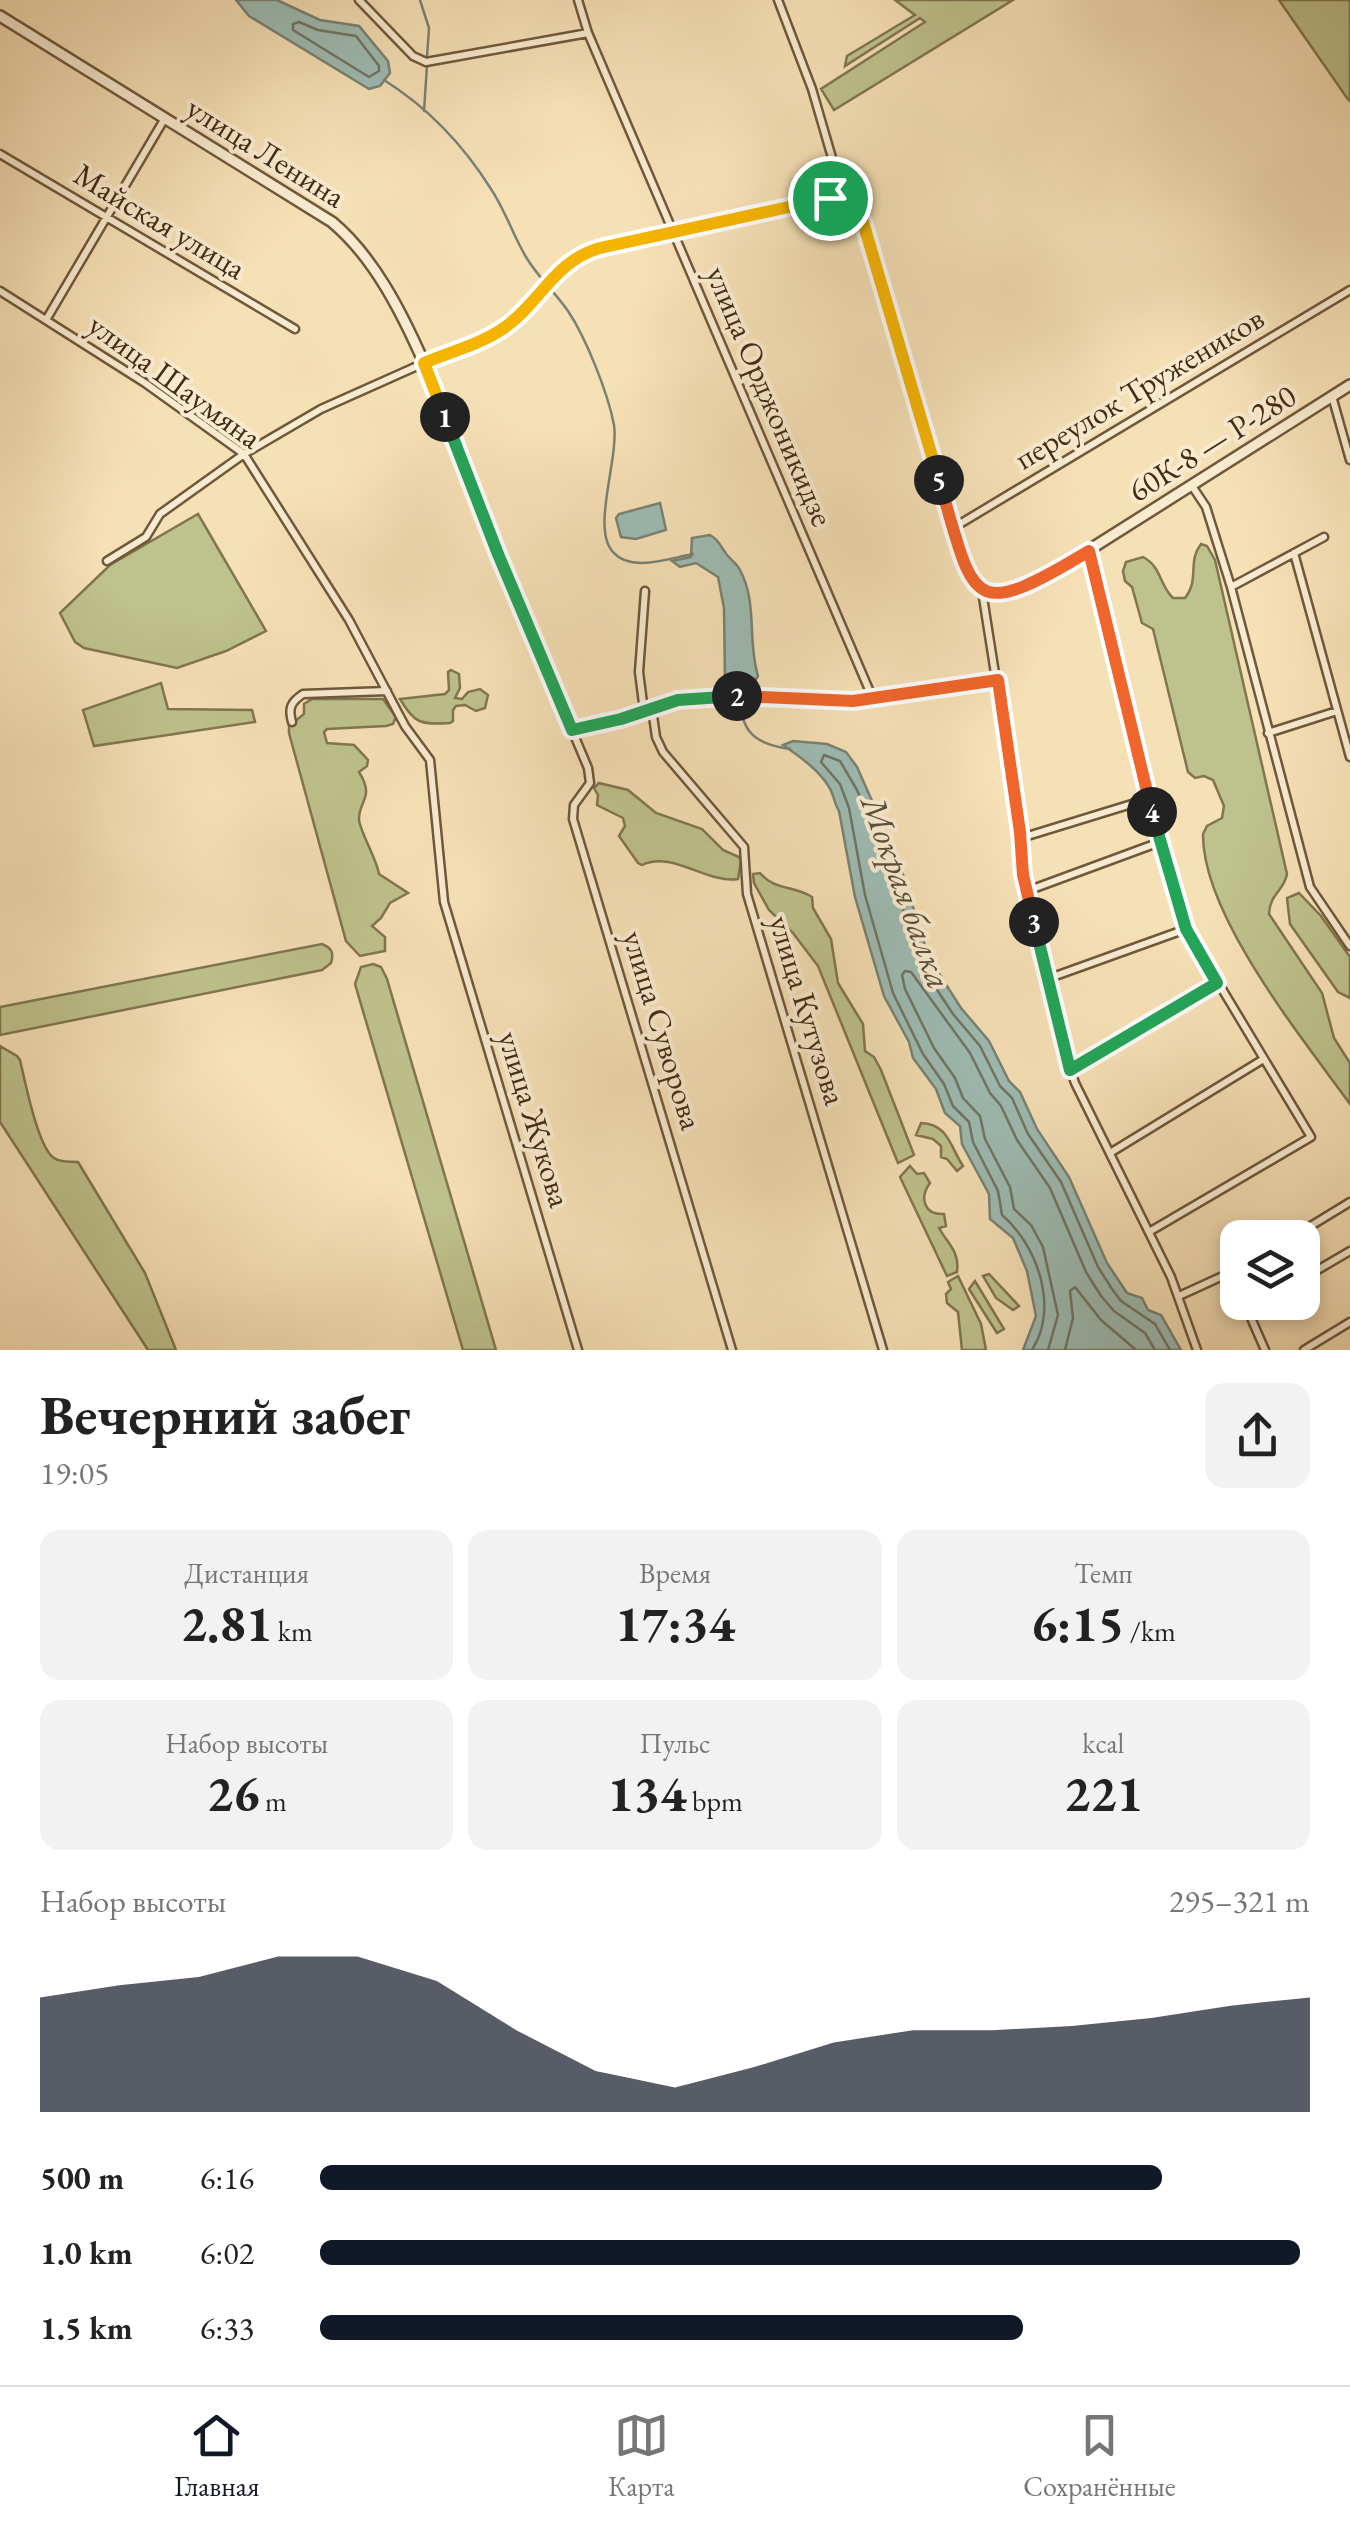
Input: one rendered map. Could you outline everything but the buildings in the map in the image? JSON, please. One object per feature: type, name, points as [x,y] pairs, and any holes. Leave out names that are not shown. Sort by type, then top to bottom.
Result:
[{"type":"street","points":[[360,0],[413,56],[426,62],[588,33]]},
{"type":"street","name":"улица Орджоникидзе","points":[[578,0],[588,33],[873,700]]},
{"type":"street","points":[[778,0],[812,89],[845,200],[863,222],[969,576],[982,591],[1027,891],[1070,1070],[1180,1296],[1197,1350]]},
{"type":"street","name":"улица Ленина","points":[[0,16],[345,232],[374,270],[424,363],[572,730]]},
{"type":"street","points":[[46,320],[165,118]]},
{"type":"street","name":"Майская улица","points":[[0,154],[296,330]]},
{"type":"street","points":[[108,560],[146,536],[160,514],[244,454],[320,409],[504,328],[554,274],[586,252],[811,201],[845,200]]},
{"type":"street","name":"переулок Тружеников","points":[[954,528],[1350,290]]},
{"type":"street","name":"улица Шаумяна","points":[[0,291],[145,382],[244,454],[314,561],[404,726],[430,760],[444,902]]},
{"type":"street","name":"60К-8 — Р-280","points":[[982,591],[1000,594],[1024,588],[1350,385]]},
{"type":"street","points":[[1332,396],[1350,460]]},
{"type":"street","points":[[1192,486],[1206,507],[1231,587],[1313,895],[1350,946]]},
{"type":"street","points":[[1231,587],[1324,537]]},
{"type":"street","points":[[1089,551],[1148,799],[1186,929],[1310,1137],[1149,1232]]},
{"type":"street","points":[[1294,553],[1350,758]]},
{"type":"street","name":"улица Кутузова","points":[[645,591],[640,672],[656,738],[663,752],[744,847],[747,894],[884,1350]]},
{"type":"street","points":[[572,730],[708,696],[873,700],[998,680]]},
{"type":"street","points":[[292,722],[289,710],[303,694],[387,691]]},
{"type":"street","points":[[1268,733],[1338,710]]},
{"type":"street","name":"улица Суворова","points":[[572,730],[590,776],[590,783],[574,806],[573,819],[732,1350]]},
{"type":"street","points":[[1020,838],[1148,799]]},
{"type":"street","points":[[1027,891],[1160,842]]},
{"type":"street","name":"улица Жукова","points":[[444,902],[578,1350]]},
{"type":"street","points":[[1047,979],[1186,929]]},
{"type":"street","points":[[1070,1070],[1217,983]]},
{"type":"street","points":[[1110,1153],[1262,1060]]},
{"type":"street","points":[[1320,1220],[1350,1202]]},
{"type":"street","points":[[1320,1268],[1350,1251]]},
{"type":"street","points":[[1180,1296],[1220,1277]]},
{"type":"street","points":[[1251,1320],[1264,1350]]},
{"type":"street","points":[[1304,1350],[1350,1322]]},
{"type":"green space","points":[[895,0],[1013,0],[834,110],[821,89],[925,22],[920,18],[845,66],[847,56],[915,15]]},
{"type":"green space","points":[[1279,0],[1350,0],[1350,101],[1347,98]]},
{"type":"green space","points":[[198,514],[266,631],[226,651],[177,668],[84,648],[75,642],[60,613],[110,565]]},
{"type":"green space","points":[[1201,544],[1207,546],[1215,560],[1287,874],[1269,914],[1322,993],[1334,1038],[1350,1063],[1350,1104],[1258,975],[1219,901],[1207,866],[1203,834],[1207,826],[1222,818],[1224,806],[1213,780],[1195,778],[1188,772],[1153,629],[1142,623],[1132,587],[1125,581],[1126,562],[1143,557],[1154,566],[1173,598],[1185,598]]},
{"type":"green space","points":[[451,670],[459,674],[460,688],[455,698],[462,699],[468,692],[480,689],[488,695],[485,708],[476,711],[465,705],[456,706],[450,723],[425,723],[414,718],[400,699],[445,694]]},
{"type":"green space","points":[[161,683],[168,709],[252,710],[255,722],[94,746],[83,710]]},
{"type":"green space","points":[[312,699],[383,699],[396,717],[393,724],[386,726],[324,732],[327,743],[354,745],[368,760],[359,772],[366,788],[360,824],[379,874],[408,893],[390,903],[372,926],[385,937],[385,951],[360,956],[346,941],[289,733],[289,726],[304,714],[304,704]]},
{"type":"green space","points":[[599,783],[628,790],[656,813],[702,829],[723,850],[739,857],[738,879],[714,877],[665,862],[638,863],[619,836],[625,826],[623,818],[597,805],[594,788]]},
{"type":"green space","points":[[760,873],[772,883],[812,897],[813,908],[831,939],[838,983],[863,1024],[865,1051],[874,1057],[881,1070],[914,1155],[898,1163],[818,966],[769,910],[754,883],[753,874]]},
{"type":"green space","points":[[1299,893],[1350,957],[1350,998],[1338,992],[1290,924],[1287,898]]},
{"type":"green space","points":[[322,944],[332,956],[331,963],[322,970],[0,1035],[0,1007]]},
{"type":"green space","points":[[361,967],[381,967],[387,979],[496,1350],[463,1350],[355,984]]},
{"type":"green space","points":[[0,1046],[20,1060],[48,1152],[60,1161],[78,1162],[145,1273],[176,1350],[148,1350],[0,1122]]},
{"type":"green space","points":[[921,1123],[943,1132],[963,1166],[957,1171],[941,1157],[941,1146],[933,1139],[916,1135]]},
{"type":"green space","points":[[910,1166],[917,1174],[924,1173],[930,1183],[925,1194],[928,1209],[944,1214],[946,1226],[939,1228],[957,1259],[957,1272],[947,1276],[900,1177]]},
{"type":"green space","points":[[989,1274],[1019,1306],[1013,1310],[996,1298],[983,1276]]},
{"type":"green space","points":[[958,1276],[981,1324],[986,1350],[962,1350],[958,1312],[947,1303],[946,1294],[951,1289],[948,1282]]},
{"type":"green space","points":[[975,1281],[1004,1329],[997,1333],[969,1289]]},
{"type":"water","points":[[236,0],[277,0],[320,20],[359,26],[388,61],[390,73],[380,86],[369,89],[249,16]]},
{"type":"water","points":[[660,503],[666,530],[636,539],[621,537],[616,518],[619,514]]},
{"type":"water","points":[[710,535],[738,567],[749,596],[758,676],[752,686],[725,684],[724,608],[718,577],[696,563],[680,567],[672,561],[691,557],[692,538]]},
{"type":"water","points":[[793,741],[827,744],[846,752],[857,767],[899,862],[929,958],[961,1008],[989,1041],[1009,1081],[1020,1092],[1037,1129],[1069,1177],[1107,1263],[1127,1293],[1142,1298],[1148,1310],[1161,1315],[1181,1350],[1023,1350],[1036,1316],[1027,1271],[1013,1238],[990,1219],[989,1194],[962,1144],[960,1126],[945,1113],[936,1089],[913,1058],[909,1042],[884,996],[855,897],[839,811],[820,775],[783,745]]},
{"type":"waterway","points":[[420,0],[429,28],[427,57]]},
{"type":"waterway","points":[[424,111],[427,65]]},
{"type":"waterway","name":"Мокрая балка","points":[[384,80],[430,115],[469,158],[496,197],[530,264],[568,311],[582,336],[602,382],[614,425],[605,511],[607,541],[613,552],[640,563],[693,554]]},
{"type":"waterway","name":"Мокрая балка","points":[[738,688],[749,731],[764,742],[790,749]]},
{"type":"route","points":[[830,198],[845,200],[863,222],[964,564],[975,586],[991,593],[1009,593],[1043,579],[1089,551],[1148,799],[1177,900],[1186,929],[1217,983],[1070,1070],[1023,875],[998,680],[873,700],[708,696],[572,730],[424,363],[504,328],[554,274],[586,252],[830,198]]}]
